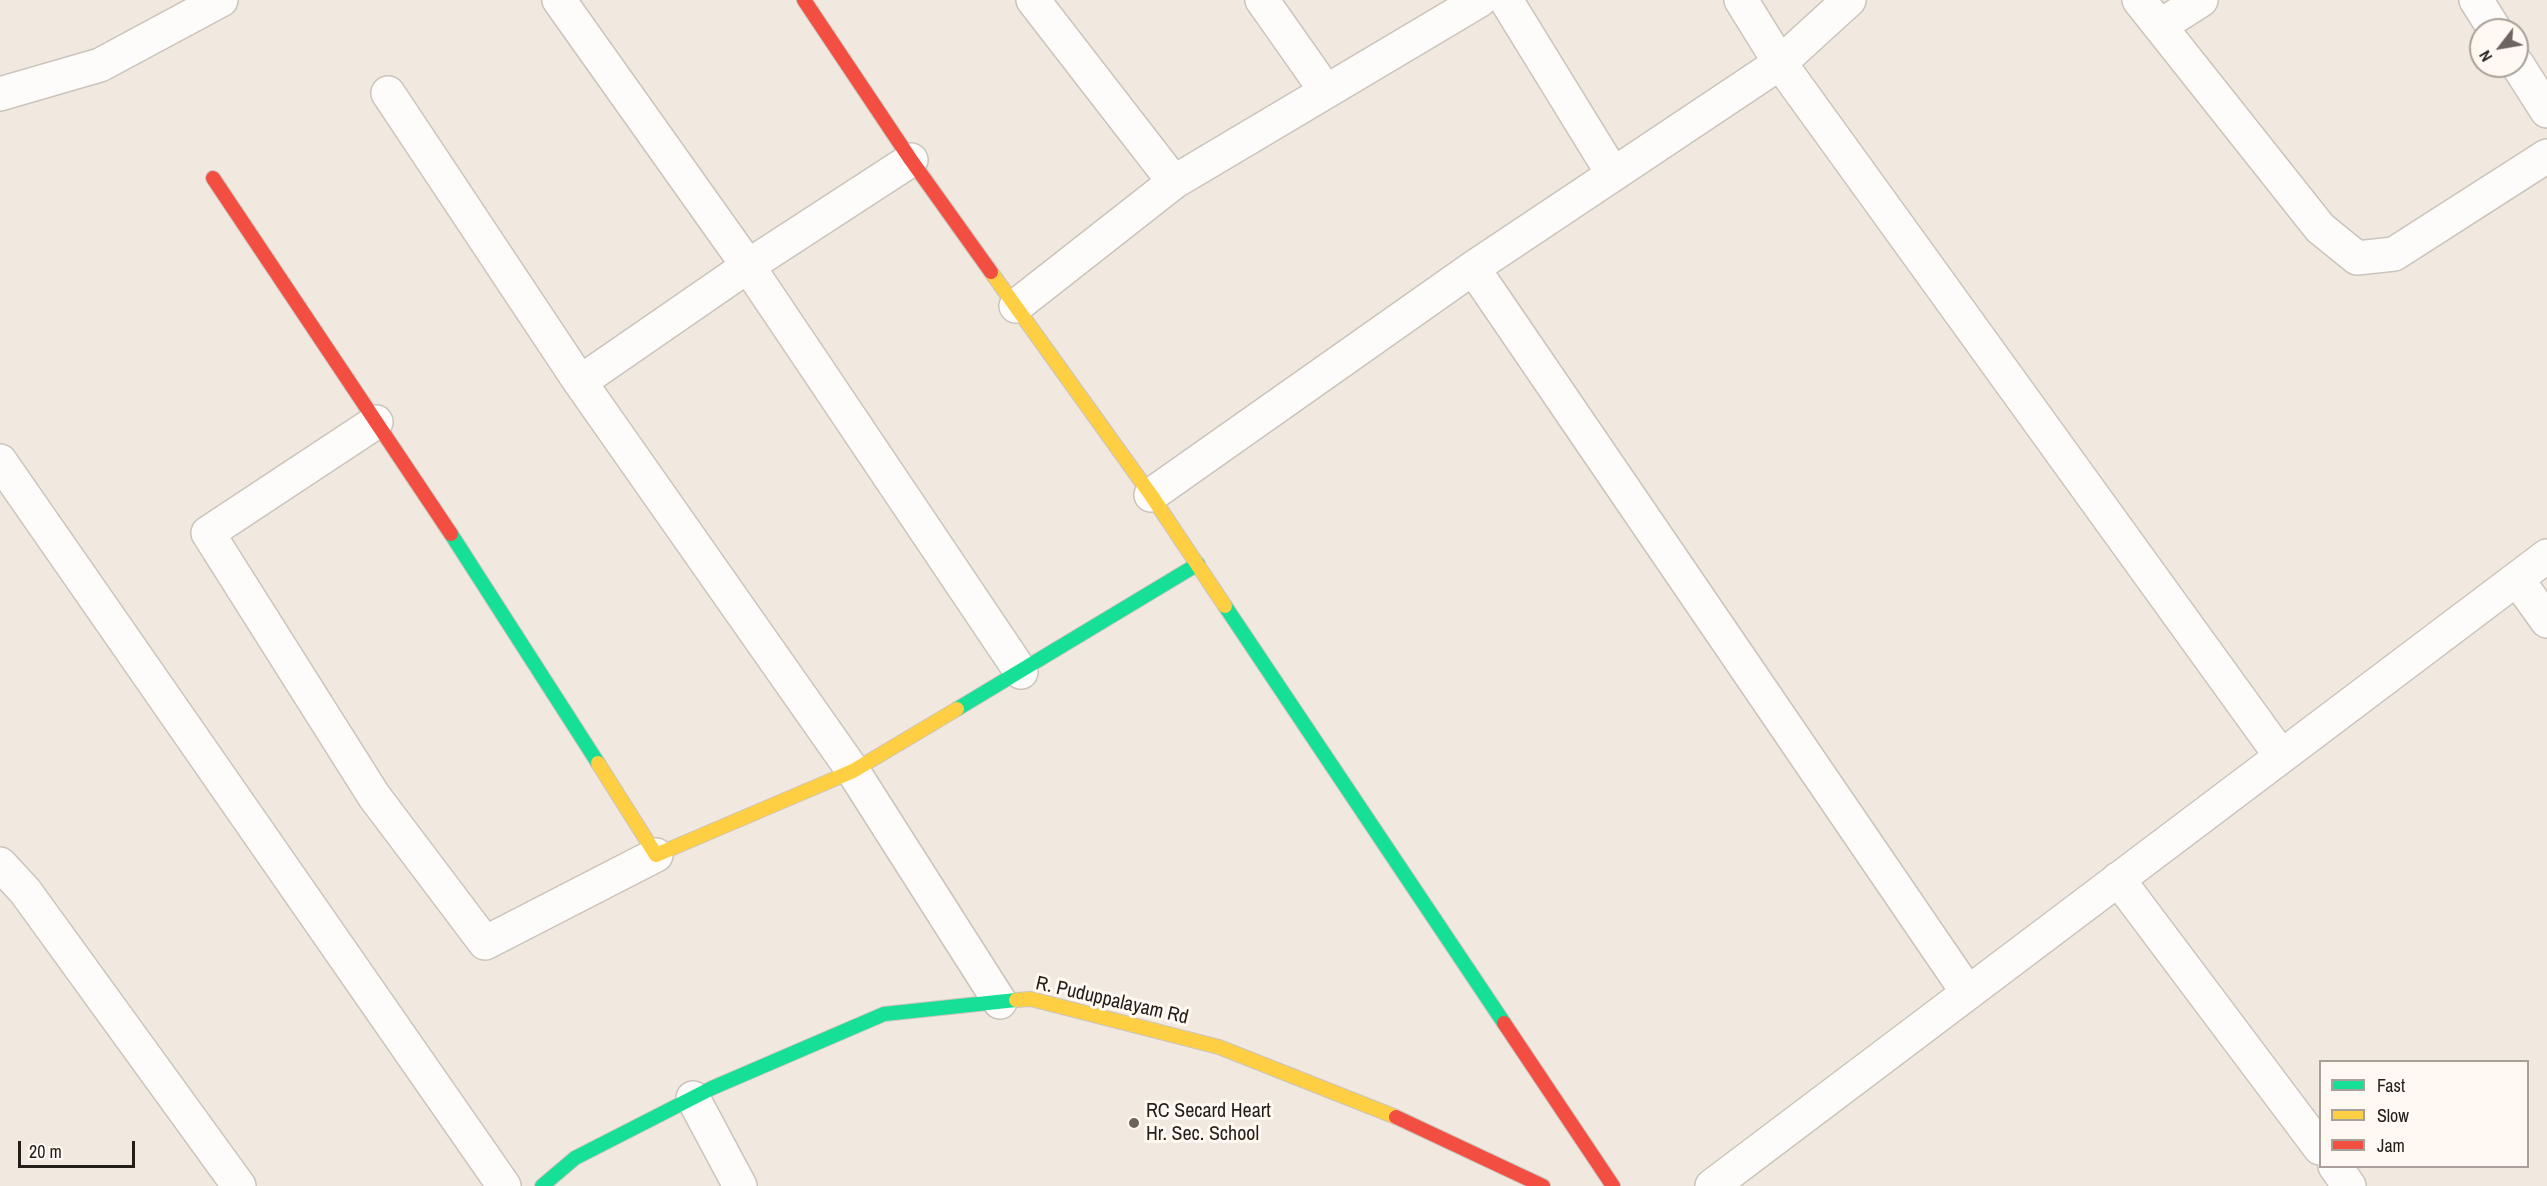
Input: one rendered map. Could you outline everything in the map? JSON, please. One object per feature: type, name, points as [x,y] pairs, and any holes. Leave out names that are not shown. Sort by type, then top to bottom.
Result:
[{"type":"street","points":[[0,94],[100,65],[221,0]]},
{"type":"street","points":[[559,0],[748,266],[1021,672]]},
{"type":"street","points":[[804,0],[911,160],[1151,495],[1613,1186]]},
{"type":"street","points":[[1033,0],[1174,182]]},
{"type":"street","points":[[1262,0],[1326,91]]},
{"type":"street","points":[[1016,306],[1174,182],[1480,0]]},
{"type":"street","points":[[1506,0],[1613,174]]},
{"type":"street","points":[[1741,0],[1780,63],[2282,756]]},
{"type":"street","points":[[1151,495],[1473,268],[1780,63],[1849,0]]},
{"type":"street","points":[[2139,0],[2320,228],[2357,258],[2394,254],[2547,156]]},
{"type":"street","points":[[2160,26],[2200,0]]},
{"type":"street","points":[[2476,0],[2487,18]]},
{"type":"street","points":[[2526,78],[2547,111]]},
{"type":"street","points":[[388,93],[580,382],[853,771],[1000,1002]]},
{"type":"street","points":[[580,382],[748,266],[911,160]]},
{"type":"street","points":[[213,178],[503,612],[656,855]]},
{"type":"street","points":[[1473,268],[1968,993]]},
{"type":"street","points":[[376,422],[208,533],[374,796],[484,943],[656,855],[853,771],[1198,564]]},
{"type":"street","points":[[0,461],[504,1186]]},
{"type":"street","points":[[1712,1186],[2547,556]]},
{"type":"street","points":[[2517,579],[2547,621]]},
{"type":"street","points":[[0,864],[25,891],[239,1186]]},
{"type":"street","points":[[2118,879],[2319,1147]]},
{"type":"street","name":"R. Puduppalayam Rd","points":[[542,1186],[575,1158],[693,1098],[884,1014],[1031,999],[1219,1047],[1417,1125],[1543,1186]]},
{"type":"street","points":[[693,1098],[740,1186]]},
{"type":"street","points":[[2336,1168],[2349,1186]]},
{"type":"traffic: fast","points":[[451,534],[598,763]]},
{"type":"traffic: fast","points":[[957,709],[1198,564]]},
{"type":"traffic: fast","points":[[1225,606],[1504,1023]]},
{"type":"traffic: fast","points":[[542,1186],[575,1158],[712,1088],[884,1014],[1016,1000]]},
{"type":"traffic: slow","points":[[991,272],[1151,495],[1225,606]]},
{"type":"traffic: slow","points":[[598,763],[656,855],[853,771],[957,709]]},
{"type":"traffic: slow","points":[[1016,1000],[1031,999],[1219,1047],[1396,1117]]},
{"type":"traffic: jam","points":[[804,0],[911,160],[991,272]]},
{"type":"traffic: jam","points":[[213,178],[451,534]]},
{"type":"traffic: jam","points":[[1504,1023],[1613,1186]]},
{"type":"traffic: jam","points":[[1396,1117],[1543,1186]]},
{"type":"place","name":"RC Secard Heart Hr. Sec. School","points":[[1134,1123]]}]
